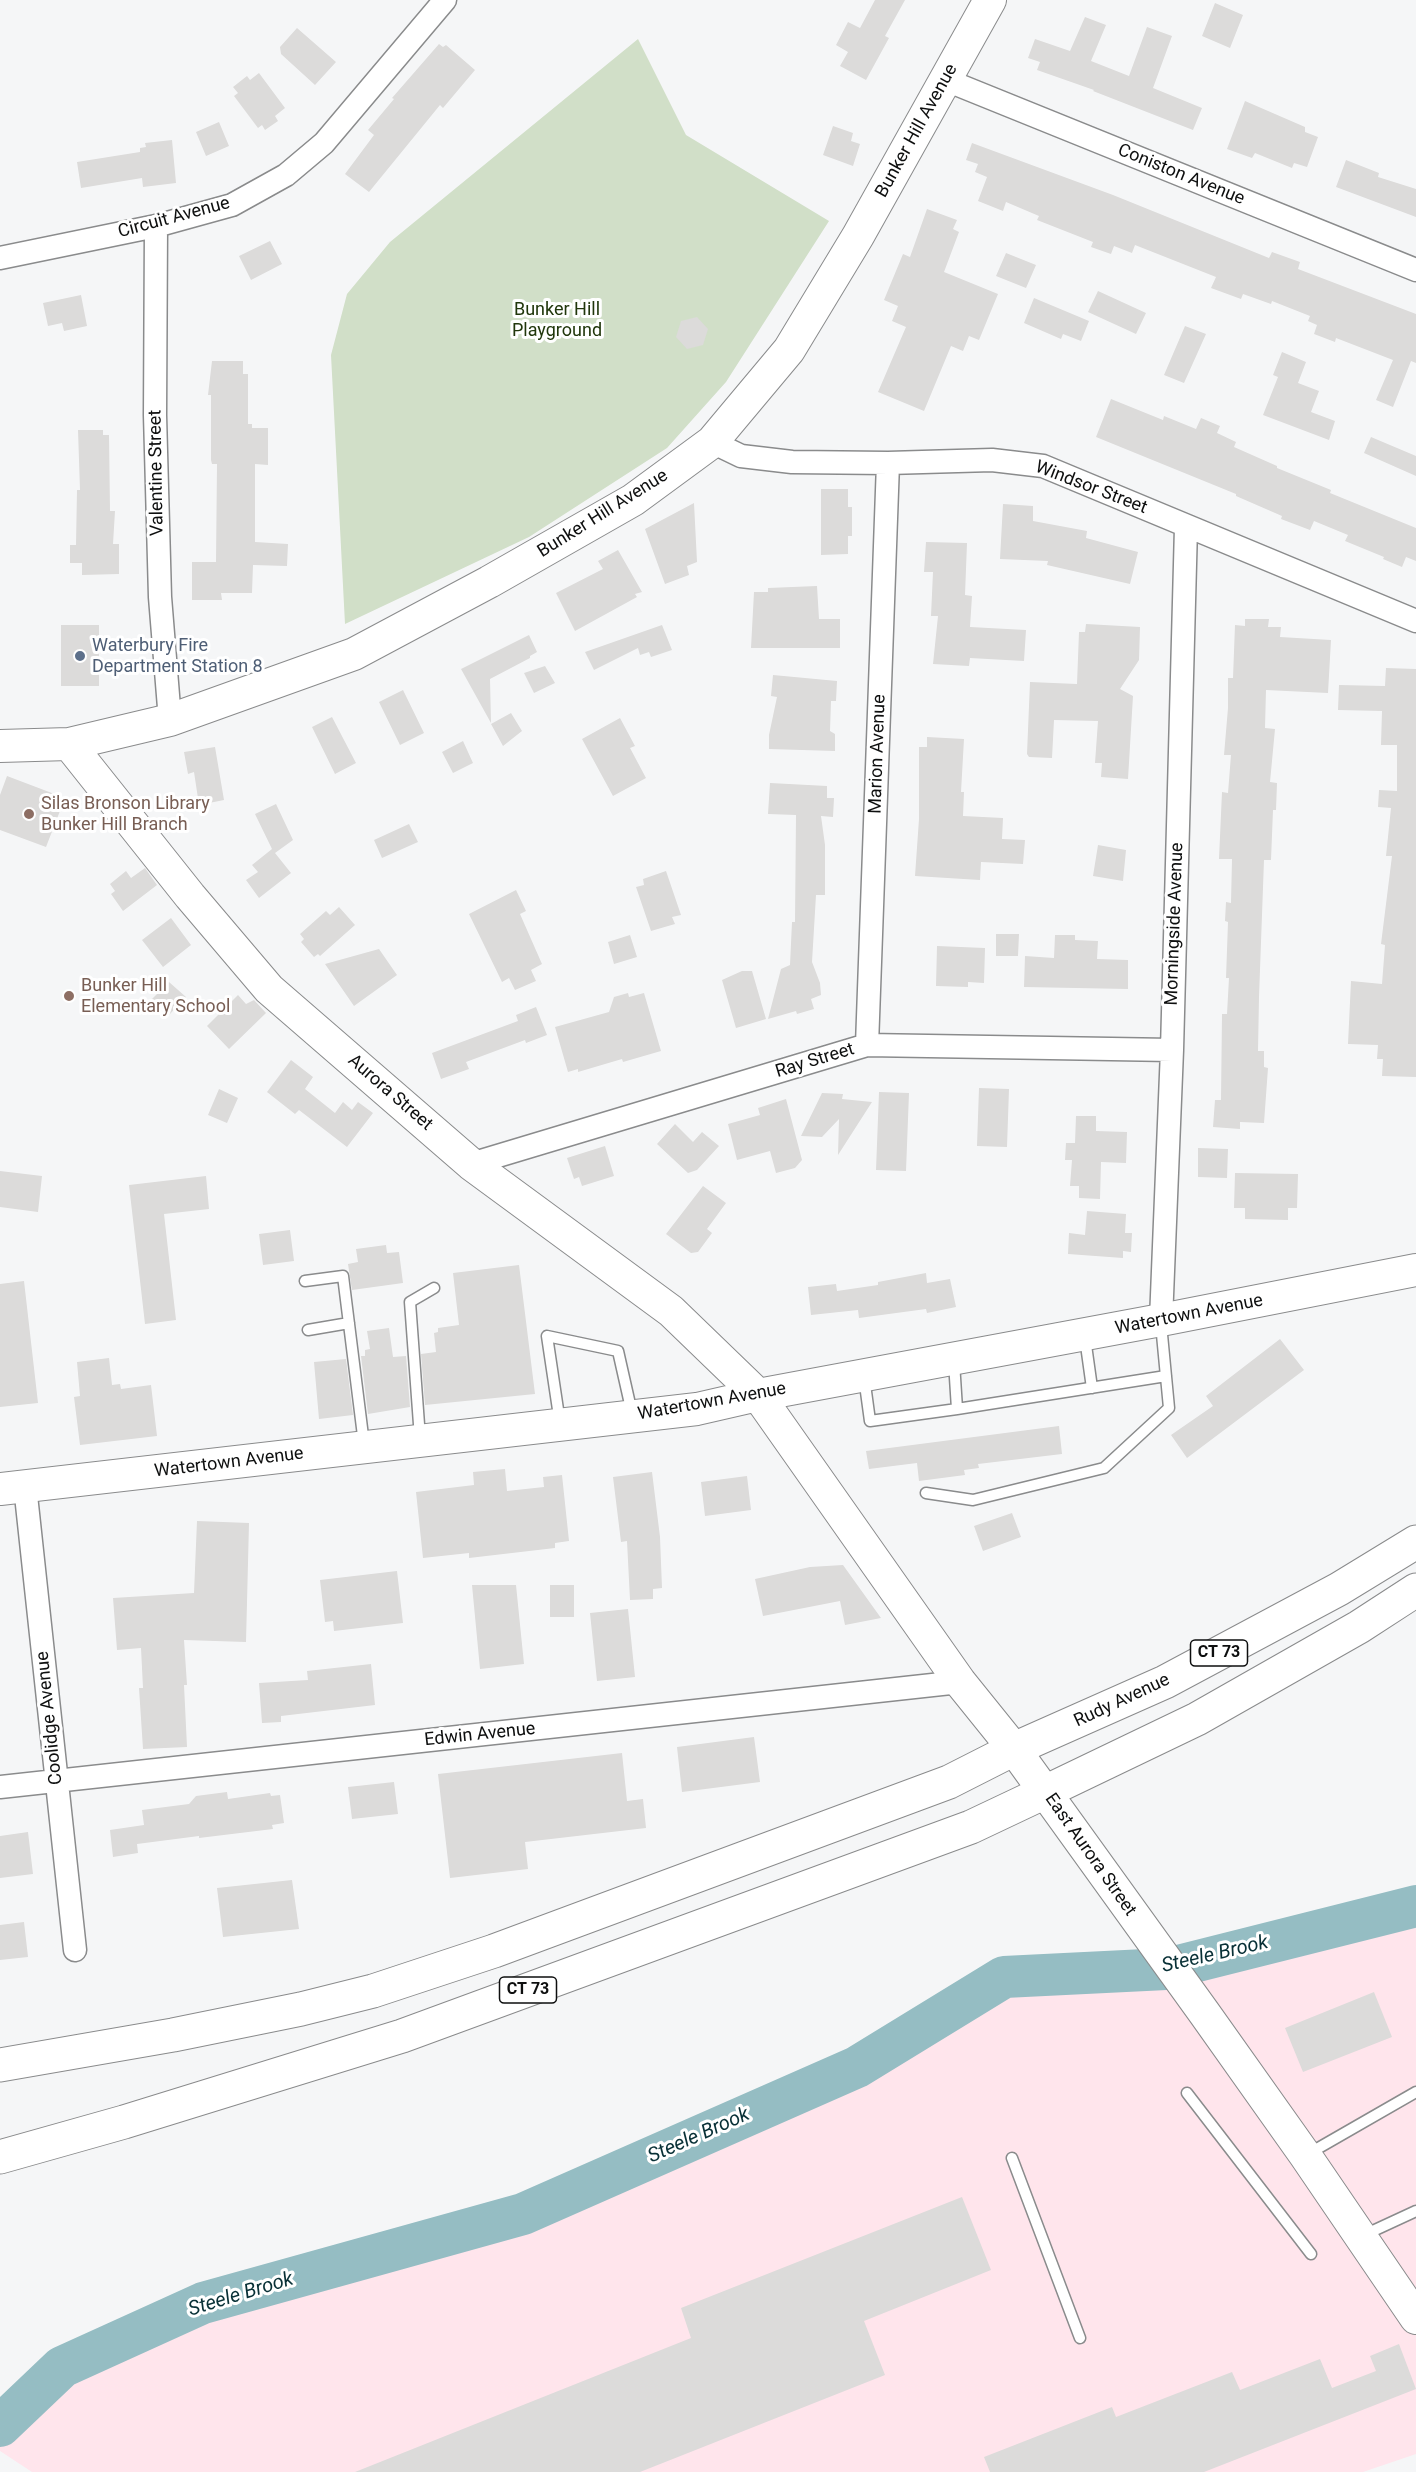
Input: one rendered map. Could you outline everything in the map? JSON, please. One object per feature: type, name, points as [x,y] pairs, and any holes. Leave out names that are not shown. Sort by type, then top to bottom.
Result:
[{"type":"main road","name":"Bunker Hill Avenue","points":[[0,746],[69,744],[170,720],[354,654],[489,582],[633,500],[712,442],[789,350],[858,236],[990,0]]},
{"type":"main road","name":"Aurora Street","points":[[69,744],[190,896],[268,989],[471,1164],[671,1311],[758,1395]]},
{"type":"main road","name":"Watertown Avenue","points":[[12,1488],[697,1409],[758,1395],[1416,1270]]},
{"type":"main road","name":"East Aurora Street","points":[[758,1395],[960,1682],[1014,1749],[1205,2014],[1416,2318]]},
{"type":"main road","name":"Rudy Avenue","points":[[1014,1749],[1165,1682],[1339,1589],[1416,1542]]},
{"type":"main road","name":"CT 73","points":[[0,2157],[124,2122],[402,2036],[971,1827],[1197,1719],[1359,1627],[1416,1590]]},
{"type":"main road","name":"CT 73","points":[[0,2065],[173,2035],[301,2009],[373,1991],[494,1951],[949,1782],[1014,1749]]},
{"type":"street","name":"Circuit Avenue","points":[[0,258],[156,226],[232,205],[286,175],[324,143],[445,0]]},
{"type":"street","name":"Coniston Avenue","points":[[946,80],[1416,270]]},
{"type":"street","name":"Valentine Street","points":[[156,226],[155,415],[160,597],[170,720]]},
{"type":"street","name":"Windsor Street","points":[[712,442],[741,456],[792,462],[888,463],[992,460],[1043,466],[1416,621]]},
{"type":"street","name":"Marion Avenue","points":[[867,1045],[888,463]]},
{"type":"street","name":"Morningside Avenue","points":[[1161,1320],[1172,1050],[1186,527]]},
{"type":"street","name":"Ray Street","points":[[471,1164],[867,1045],[1172,1050]]},
{"type":"street","name":"Coolidge Avenue","points":[[12,1488],[57,1781],[75,1950]]},
{"type":"street","name":"Edwin Avenue","points":[[0,1787],[960,1682]]},
{"type":"lane","points":[[305,1281],[343,1276],[364,1447]]},
{"type":"lane","points":[[420,1441],[410,1302],[434,1288]]},
{"type":"lane","points":[[926,1493],[973,1500],[1104,1468],[1169,1408],[1161,1320]]},
{"type":"lane","points":[[308,1330],[349,1323]]},
{"type":"lane","points":[[1085,1334],[1092,1388]]},
{"type":"lane","points":[[560,1425],[547,1336],[618,1351],[633,1416]]},
{"type":"lane","points":[[954,1359],[957,1410]]},
{"type":"lane","points":[[864,1375],[870,1421],[957,1410],[1166,1376]]},
{"type":"lane","points":[[1305,2155],[1416,2092]]},
{"type":"lane","points":[[1187,2093],[1311,2254]]},
{"type":"lane","points":[[1012,2158],[1080,2338]]},
{"type":"lane","points":[[1360,2237],[1416,2211]]},
{"type":"shaded area","points":[[1416,1906],[1416,2454],[1363,2472],[32,2472],[0,2451],[0,2426],[62,2367],[203,2303],[523,2214],[856,2067],[1004,1977],[1166,1969]]},
{"type":"green space","name":"Bunker Hill Playground","points":[[638,39],[686,135],[829,221],[726,382],[667,448],[529,537],[345,624],[331,355],[347,294],[390,242]]},
{"type":"building","points":[[875,0],[905,0],[885,36],[889,38],[866,80],[840,66],[848,52],[836,45],[848,22],[860,28]]},
{"type":"building","points":[[1215,3],[1243,15],[1230,48],[1202,36]]},
{"type":"building","points":[[1085,17],[1106,25],[1091,61],[1129,76],[1147,27],[1172,36],[1153,88],[1202,108],[1193,130],[1037,70],[1040,62],[1028,58],[1035,39],[1070,51]]},
{"type":"building","points":[[297,28],[336,62],[315,85],[281,54],[280,47]]},
{"type":"building","points":[[439,44],[443,47],[446,45],[475,70],[443,108],[440,105],[369,192],[345,174],[374,135],[368,130],[394,99],[392,98]]},
{"type":"building","points":[[259,73],[285,108],[275,116],[278,121],[265,130],[262,125],[258,128],[234,96],[238,93],[233,87],[247,76],[250,80]]},
{"type":"building","points":[[1245,101],[1305,127],[1305,132],[1318,137],[1307,167],[1294,163],[1292,168],[1255,153],[1252,158],[1227,149]]},
{"type":"building","points":[[219,122],[229,146],[206,156],[196,132]]},
{"type":"building","points":[[833,126],[853,133],[851,141],[860,144],[853,166],[823,155]]},
{"type":"building","points":[[172,140],[176,183],[143,187],[142,178],[81,188],[77,162],[140,152],[140,148],[146,147],[145,143]]},
{"type":"building","points":[[972,143],[1113,195],[1269,258],[1272,252],[1300,262],[1298,269],[1416,314],[1416,363],[1411,361],[1393,407],[1376,400],[1393,360],[1336,338],[1335,342],[1314,334],[1317,325],[1308,321],[1310,316],[1272,301],[1271,304],[1243,294],[1241,299],[1211,288],[1216,277],[1135,245],[1132,253],[1114,246],[1111,254],[1091,247],[1093,242],[1037,220],[1039,216],[1006,202],[1003,211],[978,201],[987,177],[975,172],[978,164],[966,160]]},
{"type":"building","points":[[1346,160],[1379,173],[1378,177],[1416,189],[1416,217],[1336,187]]},
{"type":"building","points":[[927,209],[957,220],[953,229],[959,232],[944,272],[998,294],[979,340],[969,336],[963,351],[951,346],[924,411],[878,392],[906,327],[892,321],[898,306],[884,300],[903,254],[910,257]]},
{"type":"building","points":[[270,241],[282,264],[251,280],[239,256]]},
{"type":"building","points":[[1006,253],[1036,265],[1026,288],[996,276]]},
{"type":"building","points":[[1098,291],[1146,313],[1136,334],[1088,312]]},
{"type":"building","points":[[81,295],[87,326],[64,331],[62,323],[48,326],[43,303]]},
{"type":"building","points":[[1034,298],[1089,321],[1081,341],[1063,334],[1061,339],[1024,323]]},
{"type":"building","points":[[697,317],[708,329],[703,345],[687,349],[676,337],[681,321]]},
{"type":"building","points":[[1185,326],[1206,334],[1184,383],[1164,375]]},
{"type":"building","points":[[1282,352],[1306,362],[1298,383],[1319,391],[1311,412],[1335,421],[1329,440],[1263,415],[1278,377],[1273,375]]},
{"type":"building","points":[[212,361],[243,361],[243,374],[248,374],[248,424],[252,424],[252,428],[268,428],[268,465],[255,464],[255,542],[288,544],[287,566],[253,565],[252,593],[221,593],[222,600],[192,600],[192,562],[216,562],[217,464],[212,464],[211,460],[211,395],[208,395]]},
{"type":"building","points":[[1111,399],[1163,420],[1164,416],[1196,429],[1201,418],[1220,426],[1217,433],[1236,442],[1234,447],[1331,490],[1330,493],[1416,528],[1416,561],[1406,557],[1402,567],[1345,541],[1348,535],[1314,521],[1310,530],[1281,519],[1282,516],[1236,496],[1236,494],[1096,437]]},
{"type":"building","points":[[78,430],[103,430],[103,435],[109,435],[110,511],[115,511],[113,544],[119,544],[119,574],[82,575],[82,563],[70,563],[70,545],[76,545],[77,490],[80,490]]},
{"type":"building","points":[[1371,437],[1416,456],[1416,476],[1364,453]]},
{"type":"building","points":[[821,489],[848,489],[848,507],[852,507],[852,536],[848,536],[848,554],[821,555]]},
{"type":"building","points":[[694,503],[697,562],[687,566],[689,575],[665,584],[645,529]]},
{"type":"building","points":[[1003,504],[1033,506],[1033,521],[1087,531],[1086,538],[1138,552],[1130,584],[1047,565],[1048,561],[1000,559]]},
{"type":"building","points":[[926,542],[967,543],[965,595],[972,596],[970,627],[1026,630],[1024,661],[970,658],[969,666],[933,664],[938,616],[931,616],[933,572],[924,572]]},
{"type":"building","points":[[618,550],[642,592],[635,594],[637,597],[575,631],[556,593],[603,569],[598,561]]},
{"type":"building","points":[[817,586],[819,619],[840,619],[840,648],[751,648],[754,592],[768,592],[768,588]]},
{"type":"building","points":[[1245,619],[1269,619],[1268,627],[1281,627],[1280,637],[1331,640],[1328,693],[1266,690],[1265,728],[1275,729],[1270,782],[1277,783],[1276,810],[1273,810],[1271,860],[1264,860],[1259,997],[1258,1051],[1264,1051],[1264,1067],[1268,1068],[1264,1123],[1240,1122],[1240,1129],[1213,1127],[1215,1100],[1221,1100],[1222,1014],[1227,1014],[1229,978],[1226,978],[1228,922],[1225,921],[1226,902],[1231,903],[1232,859],[1219,859],[1222,792],[1228,793],[1231,755],[1224,755],[1228,678],[1233,678],[1235,625],[1245,626]]},
{"type":"building","points":[[1086,624],[1140,627],[1139,660],[1120,689],[1133,696],[1128,779],[1101,777],[1102,763],[1095,763],[1098,721],[1054,720],[1052,758],[1029,757],[1027,754],[1030,682],[1077,684],[1079,632],[1085,632]]},
{"type":"building","name":"Waterbury Fire Department Station 8","points":[[61,625],[99,625],[99,686],[61,686]]},
{"type":"building","points":[[662,625],[672,650],[651,657],[649,652],[640,655],[638,648],[594,670],[585,652]]},
{"type":"building","points":[[529,635],[537,652],[490,679],[491,723],[461,669]]},
{"type":"building","points":[[545,666],[555,683],[534,693],[524,673]]},
{"type":"building","points":[[1386,668],[1416,669],[1416,1077],[1382,1076],[1383,1059],[1377,1059],[1378,1045],[1348,1044],[1351,981],[1382,984],[1385,945],[1381,944],[1392,856],[1386,856],[1391,808],[1378,807],[1379,790],[1397,791],[1397,745],[1381,745],[1382,711],[1338,710],[1339,685],[1385,686]]},
{"type":"building","points":[[773,675],[837,681],[836,701],[831,701],[830,731],[835,734],[835,751],[769,749],[769,735],[777,697],[771,696]]},
{"type":"building","points":[[403,690],[424,733],[400,745],[379,702]]},
{"type":"building","points":[[511,713],[522,731],[503,746],[491,724]]},
{"type":"building","points":[[332,717],[356,763],[335,774],[312,727]]},
{"type":"building","points":[[620,718],[635,746],[630,748],[646,778],[613,796],[582,739]]},
{"type":"building","points":[[927,737],[964,739],[961,792],[964,792],[963,816],[1003,818],[1002,839],[1025,840],[1023,864],[981,862],[980,880],[915,876],[919,819],[919,747],[927,747]]},
{"type":"building","points":[[463,741],[473,763],[453,773],[442,752]]},
{"type":"building","points":[[215,747],[224,800],[199,805],[194,772],[188,774],[184,752]]},
{"type":"building","name":"Silas Bronson Library Bunker Hill Branch","points":[[7,776],[65,798],[46,847],[0,830],[0,795]]},
{"type":"building","points":[[770,783],[827,786],[827,798],[834,798],[833,817],[821,816],[825,845],[825,895],[816,895],[812,962],[820,983],[821,995],[811,999],[814,1009],[797,1014],[796,1011],[768,1019],[781,969],[790,965],[792,922],[795,922],[796,815],[768,814]]},
{"type":"building","points":[[276,804],[293,840],[275,853],[291,873],[259,898],[246,880],[258,872],[252,865],[272,849],[255,814]]},
{"type":"building","points":[[409,824],[418,842],[382,858],[374,840]]},
{"type":"building","points":[[1098,845],[1126,850],[1123,881],[1093,876]]},
{"type":"building","points":[[145,868],[157,885],[123,911],[111,894],[115,891],[110,884],[126,871],[131,878]]},
{"type":"building","points":[[666,871],[681,915],[672,917],[675,924],[651,931],[636,887],[644,885],[643,879]]},
{"type":"building","points":[[516,890],[526,911],[520,914],[542,964],[531,970],[536,981],[515,990],[509,978],[502,982],[469,914]]},
{"type":"building","points":[[339,907],[355,925],[320,956],[318,954],[314,957],[301,942],[304,939],[300,934],[326,911],[330,915]]},
{"type":"building","points":[[171,918],[191,945],[163,967],[142,940]]},
{"type":"building","points":[[996,934],[1019,934],[1018,956],[996,956]]},
{"type":"building","points":[[630,935],[637,957],[614,964],[608,942]]},
{"type":"building","points":[[1055,935],[1075,935],[1075,940],[1098,941],[1097,959],[1128,960],[1128,989],[1024,987],[1025,956],[1054,958]]},
{"type":"building","points":[[937,946],[985,948],[984,983],[968,982],[968,987],[936,986]]},
{"type":"building","points":[[379,949],[397,975],[354,1006],[325,964]]},
{"type":"building","points":[[742,971],[752,971],[766,1019],[736,1028],[722,980]]},
{"type":"building","points":[[169,982],[186,997],[169,1015],[152,999]]},
{"type":"building","points":[[628,993],[629,997],[644,993],[661,1051],[623,1062],[622,1059],[578,1072],[578,1069],[568,1072],[555,1027],[609,1012],[614,997]]},
{"type":"building","points":[[238,995],[246,1004],[254,1000],[266,1013],[229,1049],[207,1026]]},
{"type":"building","points":[[536,1007],[547,1035],[526,1043],[525,1040],[466,1062],[469,1069],[441,1079],[432,1053],[518,1021],[516,1015]]},
{"type":"building","points":[[291,1060],[313,1077],[305,1089],[335,1113],[343,1102],[352,1110],[358,1102],[373,1113],[347,1147],[299,1110],[295,1114],[267,1092]]},
{"type":"building","points":[[979,1088],[1009,1089],[1007,1147],[977,1146]]},
{"type":"building","points":[[219,1089],[238,1098],[227,1123],[208,1115]]},
{"type":"building","points":[[879,1092],[909,1093],[906,1171],[876,1170]]},
{"type":"building","points":[[822,1093],[843,1094],[842,1099],[872,1102],[838,1155],[839,1119],[822,1137],[801,1136]]},
{"type":"building","points":[[786,1099],[802,1160],[795,1168],[776,1173],[770,1151],[737,1160],[728,1124],[760,1115],[758,1108]]},
{"type":"building","points":[[1076,1116],[1096,1116],[1096,1131],[1127,1132],[1126,1163],[1101,1162],[1100,1199],[1079,1198],[1079,1186],[1070,1186],[1072,1160],[1065,1160],[1066,1143],[1075,1143]]},
{"type":"building","points":[[675,1124],[693,1142],[702,1132],[719,1146],[697,1170],[688,1173],[657,1144]]},
{"type":"building","points":[[605,1146],[614,1176],[582,1186],[579,1177],[574,1179],[567,1158]]},
{"type":"building","points":[[1198,1148],[1228,1149],[1227,1178],[1198,1177]]},
{"type":"building","points":[[0,1171],[42,1176],[38,1212],[0,1207]]},
{"type":"building","points":[[1235,1173],[1298,1174],[1297,1208],[1288,1208],[1288,1220],[1245,1219],[1245,1208],[1234,1208]]},
{"type":"building","points":[[206,1176],[209,1209],[164,1214],[176,1320],[145,1324],[129,1185]]},
{"type":"building","points":[[703,1186],[726,1203],[707,1229],[712,1233],[698,1252],[691,1253],[666,1234]]},
{"type":"building","points":[[1087,1211],[1126,1214],[1125,1233],[1132,1233],[1131,1252],[1123,1251],[1123,1258],[1068,1254],[1069,1233],[1085,1235]]},
{"type":"building","points":[[290,1230],[294,1261],[263,1265],[259,1234]]},
{"type":"building","points":[[386,1245],[387,1253],[399,1252],[403,1283],[352,1290],[348,1264],[358,1262],[356,1249]]},
{"type":"building","points":[[519,1265],[535,1394],[425,1405],[421,1354],[436,1352],[434,1333],[438,1332],[438,1328],[459,1325],[453,1273]]},
{"type":"building","points":[[926,1273],[927,1283],[950,1279],[956,1307],[927,1313],[926,1309],[859,1318],[858,1310],[811,1315],[808,1287],[836,1284],[837,1291],[878,1285],[878,1282]]},
{"type":"building","points":[[24,1281],[38,1403],[0,1407],[0,1284]]},
{"type":"building","points":[[389,1328],[393,1357],[406,1356],[410,1407],[368,1414],[361,1356],[365,1356],[365,1350],[370,1349],[367,1331]]},
{"type":"building","points":[[1280,1339],[1304,1370],[1187,1458],[1171,1435],[1213,1406],[1206,1396]]},
{"type":"building","points":[[109,1358],[112,1385],[120,1384],[121,1389],[151,1385],[157,1436],[80,1445],[74,1397],[80,1396],[77,1362]]},
{"type":"building","points":[[346,1359],[353,1415],[319,1419],[314,1362]]},
{"type":"building","points":[[1059,1426],[1062,1454],[978,1464],[979,1468],[964,1470],[965,1475],[919,1481],[917,1463],[869,1469],[866,1451]]},
{"type":"building","points":[[505,1469],[507,1491],[544,1487],[543,1477],[562,1475],[569,1541],[555,1543],[555,1548],[469,1558],[469,1553],[423,1558],[416,1492],[474,1485],[473,1472]]},
{"type":"building","points":[[652,1472],[660,1537],[662,1588],[653,1589],[653,1599],[630,1600],[627,1541],[621,1542],[613,1477]]},
{"type":"building","points":[[747,1476],[751,1510],[705,1516],[701,1482]]},
{"type":"building","points":[[1012,1513],[1021,1537],[983,1551],[974,1526]]},
{"type":"building","points":[[197,1521],[249,1523],[246,1642],[184,1640],[187,1747],[143,1749],[139,1688],[143,1688],[141,1648],[117,1650],[113,1598],[194,1593]]},
{"type":"building","points":[[843,1565],[881,1618],[845,1625],[840,1601],[763,1616],[755,1579],[810,1567]]},
{"type":"building","points":[[397,1571],[403,1623],[334,1631],[333,1621],[325,1622],[320,1580]]},
{"type":"building","points":[[472,1585],[516,1585],[524,1664],[480,1669]]},
{"type":"building","points":[[550,1585],[574,1585],[574,1617],[550,1617]]},
{"type":"building","points":[[628,1609],[635,1677],[597,1681],[590,1613]]},
{"type":"building","points":[[371,1664],[375,1705],[281,1716],[281,1722],[262,1723],[259,1683],[308,1680],[307,1671]]},
{"type":"building","points":[[754,1737],[760,1782],[682,1792],[677,1747]]},
{"type":"building","points":[[622,1753],[627,1801],[643,1799],[646,1828],[525,1842],[528,1869],[450,1878],[438,1774]]},
{"type":"building","points":[[394,1782],[398,1814],[352,1819],[348,1787]]},
{"type":"building","points":[[227,1792],[228,1799],[270,1793],[271,1796],[280,1795],[284,1823],[272,1825],[273,1829],[137,1844],[138,1853],[113,1857],[110,1830],[144,1825],[142,1810],[189,1804],[196,1796]]},
{"type":"building","points":[[28,1832],[33,1874],[0,1878],[0,1836]]},
{"type":"building","points":[[292,1880],[299,1929],[223,1937],[217,1888]]},
{"type":"building","points":[[24,1922],[28,1957],[0,1960],[0,1925]]},
{"type":"building","points":[[1374,1992],[1392,2037],[1303,2072],[1285,2028]]},
{"type":"building","points":[[962,2197],[991,2270],[864,2321],[885,2375],[640,2472],[355,2472],[691,2338],[681,2308]]},
{"type":"building","points":[[1399,2344],[1416,2389],[1204,2472],[990,2472],[984,2457],[1112,2407],[1116,2417],[1232,2372],[1240,2390],[1320,2359],[1332,2388],[1376,2371],[1370,2356]]},
{"type":"waterway","name":"Steele Brook","points":[[0,2426],[62,2367],[203,2303],[523,2214],[857,2067],[1004,1977],[1166,1969],[1416,1906]]},
{"type":"place","name":"Waterbury Fire Department Station 8","points":[[80,656]]},
{"type":"place","name":"Silas Bronson Library Bunker Hill Branch","points":[[29,814]]},
{"type":"place","name":"Bunker Hill Elementary School","points":[[69,996]]}]
